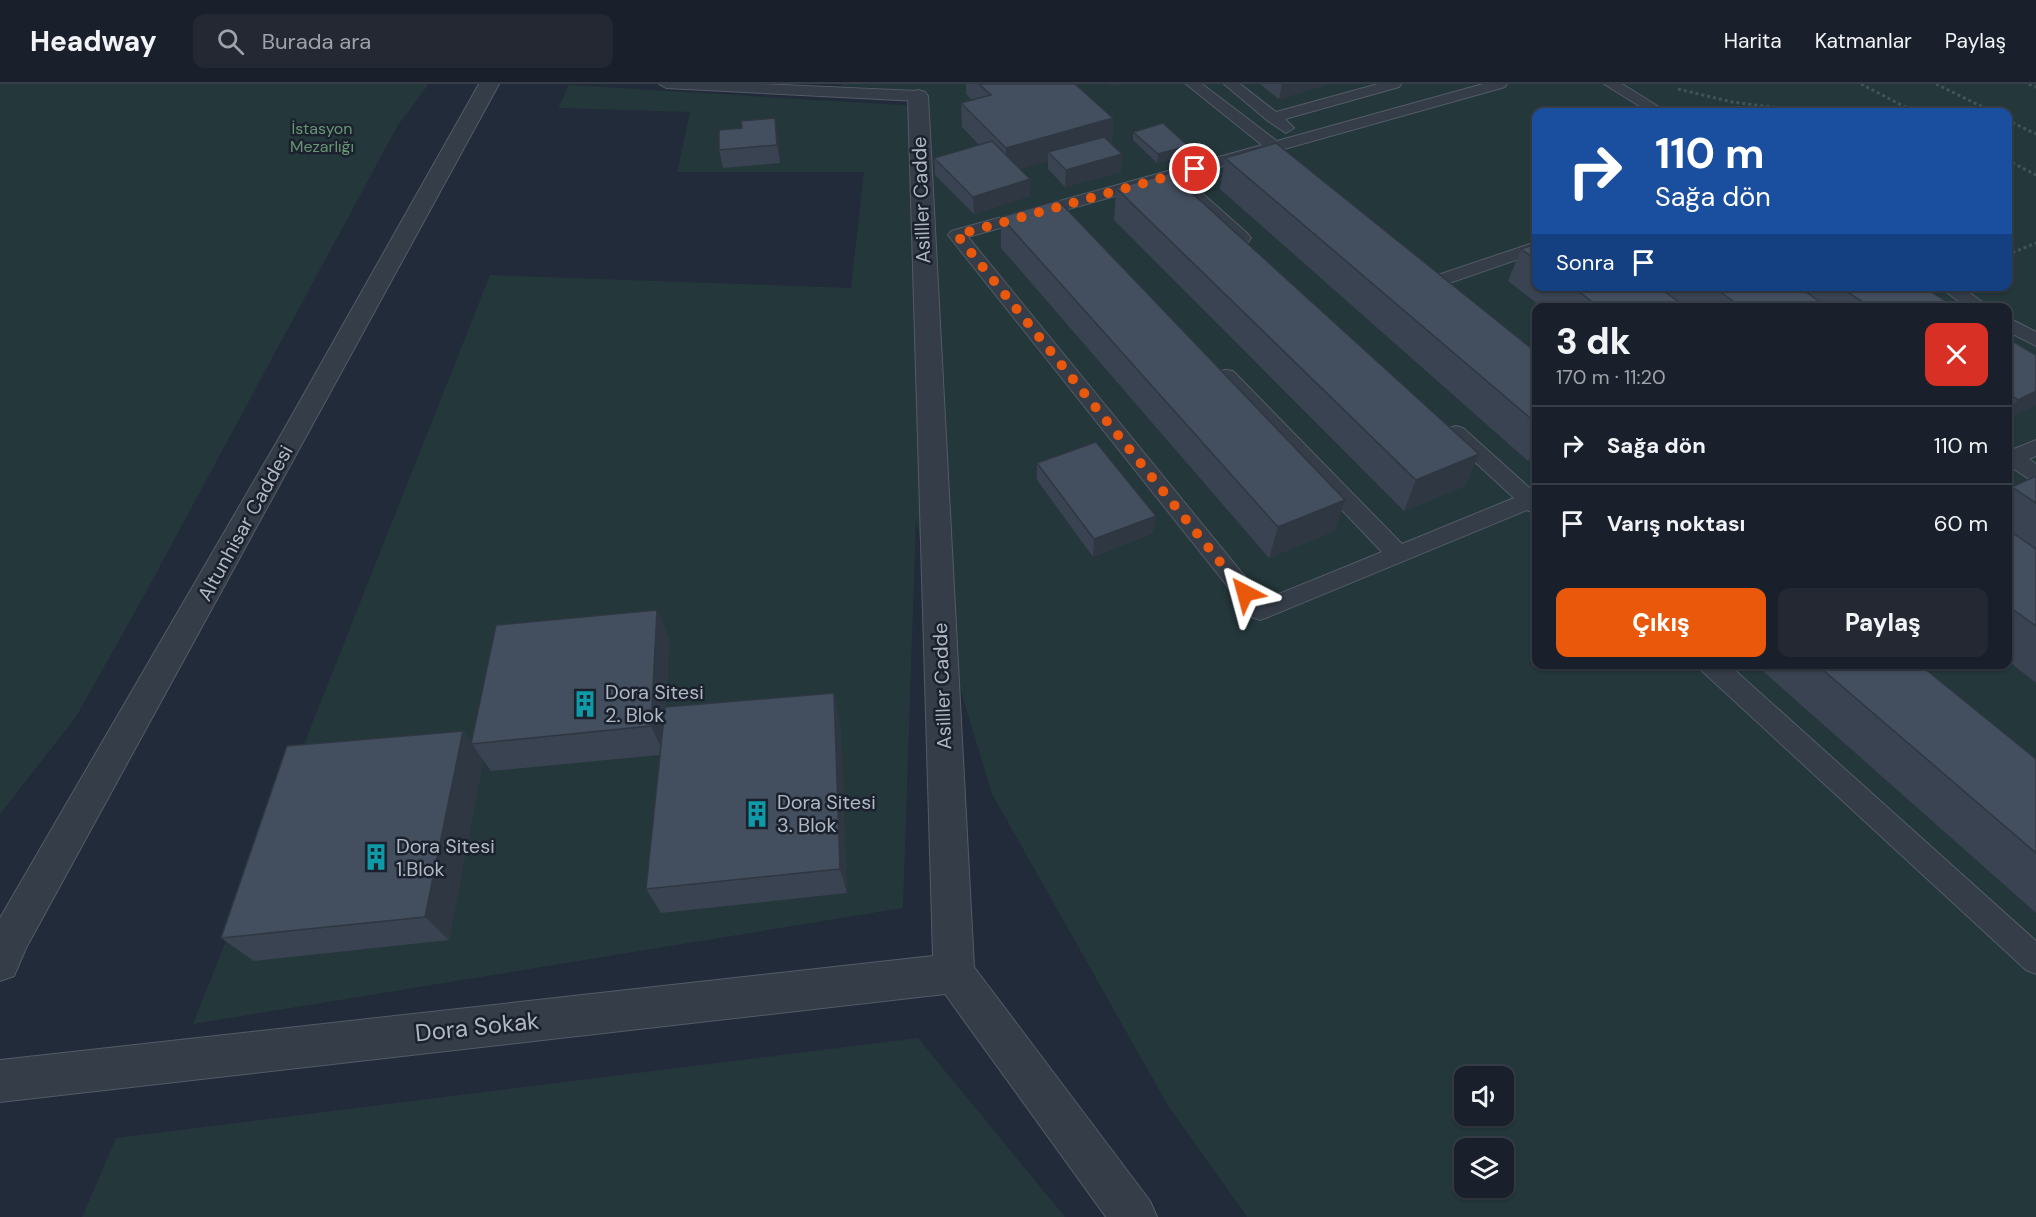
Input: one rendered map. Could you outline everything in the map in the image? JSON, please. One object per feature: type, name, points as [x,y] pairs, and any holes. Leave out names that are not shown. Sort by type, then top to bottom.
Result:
[{"type":"street","name":"Altunhisar Caddesi","points":[[4,945],[296,433],[489,84]]},
{"type":"street","name":"Asilller Cadde","points":[[918,96],[954,974]]},
{"type":"street","name":"Dora Sokak","points":[[0,1081],[954,974]]},
{"type":"street","points":[[954,974],[1134,1217]]},
{"type":"lane","points":[[666,84],[918,96]]},
{"type":"lane","points":[[1193,84],[1269,148],[1283,165]]},
{"type":"lane","points":[[1232,84],[1300,140]]},
{"type":"lane","points":[[1345,84],[1359,94]]},
{"type":"lane","points":[[1274,118],[1394,84]]},
{"type":"lane","points":[[1500,84],[957,235],[1260,611],[1532,502]]},
{"type":"lane","points":[[1611,84],[1652,108]]},
{"type":"lane","points":[[1172,175],[1260,254]]},
{"type":"lane","points":[[1062,206],[1078,223]]},
{"type":"lane","points":[[1447,298],[1425,280],[1532,249]]},
{"type":"lane","points":[[1955,291],[1974,303]]},
{"type":"lane","points":[[2012,326],[2036,340]]},
{"type":"lane","points":[[1210,359],[1398,554]]},
{"type":"lane","points":[[1443,421],[1532,499]]},
{"type":"lane","points":[[2012,457],[2036,447]]},
{"type":"lane","points":[[2012,460],[2036,474]]},
{"type":"lane","points":[[1716,669],[2036,960]]},
{"type":"path","points":[[1861,84],[1907,108]]},
{"type":"path","points":[[1936,84],[1985,108]]},
{"type":"path","points":[[2029,84],[2036,87]]},
{"type":"path","points":[[1676,88],[1732,102],[1778,108]]},
{"type":"path","points":[[2012,122],[2036,134]]},
{"type":"path","points":[[2012,163],[2036,175]]},
{"type":"path","points":[[2012,253],[2036,243]]},
{"type":"green space","name":"İstasyon Mezarlığı","points":[[0,84],[429,84],[398,125],[76,717],[0,814]]},
{"type":"green space","points":[[842,84],[2036,84],[2036,1217],[1247,1217],[1167,1104],[992,794],[930,589],[916,519],[903,908],[193,1024],[490,275],[851,288],[864,172],[677,172],[690,112],[558,108],[569,85],[917,106],[917,90],[841,86]]},
{"type":"green space","points":[[918,1038],[1065,1217],[82,1217],[116,1138]]},
{"type":"building","points":[[979,84],[1075,84],[1113,118],[1006,148],[961,103],[991,95]]},
{"type":"building","points":[[775,118],[777,145],[719,150],[719,130],[742,128],[741,121]]},
{"type":"building","points":[[1163,123],[1188,146],[1158,154],[1133,132]]},
{"type":"building","points":[[1104,137],[1122,154],[1066,170],[1048,152]]},
{"type":"building","points":[[992,141],[1030,179],[973,197],[934,158]]},
{"type":"building","points":[[1276,143],[1532,349],[1532,420],[1225,158]]},
{"type":"building","points":[[1170,173],[1479,454],[1416,480],[1116,188]]},
{"type":"building","points":[[1058,200],[1345,500],[1278,527],[1001,217]]},
{"type":"building","points":[[1532,245],[1532,257],[1521,249]]},
{"type":"building","points":[[1578,291],[1664,291],[1680,303],[1594,303]]},
{"type":"building","points":[[1719,291],[1804,291],[1822,303],[1736,303]]},
{"type":"building","points":[[1846,291],[1930,291],[1949,303],[1864,303]]},
{"type":"building","points":[[2012,341],[2036,355],[2036,391],[2018,400],[2012,396]]},
{"type":"building","points":[[1096,442],[1156,516],[1094,539],[1037,463]]},
{"type":"building","points":[[2036,476],[2036,503],[2012,487]]},
{"type":"building","points":[[2012,532],[2036,549],[2036,626],[2012,609]]},
{"type":"building","name":"Dora Sitesi 2. Blok","points":[[657,610],[651,726],[471,744],[496,625]]},
{"type":"building","points":[[1822,669],[1925,669],[2036,759],[2036,853]]},
{"type":"building","name":"Dora Sitesi 3. Blok","points":[[834,693],[840,869],[646,889],[665,707]]},
{"type":"building","name":"Dora Sitesi 1.Blok","points":[[463,731],[425,917],[221,938],[287,746]]},
{"type":"place","name":"Dora Sitesi 2. Blok","points":[[585,704]]},
{"type":"place","name":"Dora Sitesi 3. Blok","points":[[757,814]]},
{"type":"place","name":"Dora Sitesi 1.Blok","points":[[376,857]]},
{"type":"route","points":[[1195,169],[957,235],[1245,593]]}]
